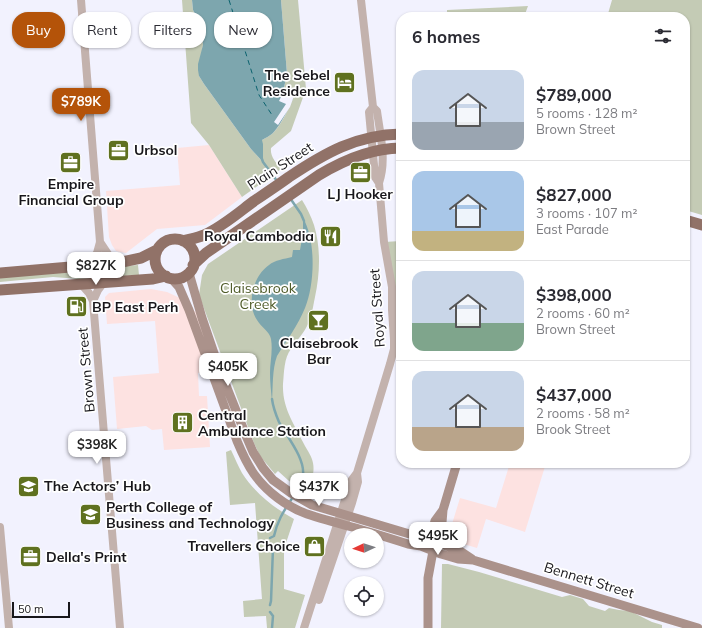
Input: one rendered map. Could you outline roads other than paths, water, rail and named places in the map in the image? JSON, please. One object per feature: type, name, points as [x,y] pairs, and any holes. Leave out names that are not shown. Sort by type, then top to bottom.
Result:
[{"type":"highway","name":"Plain Street","points":[[183,241],[203,236],[216,229],[282,182],[327,154],[347,145],[376,137],[396,135]]},
{"type":"highway","name":"Plain Street","points":[[191,269],[206,253],[334,166],[352,158],[377,151],[396,149]]},
{"type":"highway","points":[[690,221],[702,225]]},
{"type":"highway","points":[[0,290],[169,277],[180,278],[191,269],[194,256],[191,247],[183,241],[174,239],[169,240],[161,244],[157,250],[155,257],[157,266],[159,270],[169,277]]},
{"type":"highway","points":[[0,273],[117,263],[141,258],[157,250]]},
{"type":"main road","name":"Bennett Street","points":[[191,269],[202,318],[219,368],[253,452],[262,468],[273,480],[290,493],[312,505],[430,540],[460,551],[473,560]]},
{"type":"main road","name":"Bennett Street","points":[[169,277],[179,287],[189,310],[244,458],[254,474],[268,490],[285,503],[307,514],[408,544],[421,546],[458,559],[473,560],[698,628]]},
{"type":"main road","points":[[446,546],[441,535],[443,510],[456,468]]},
{"type":"main road","points":[[428,578],[433,551],[430,540],[435,521],[443,510]]},
{"type":"main road","points":[[421,546],[427,556],[428,628]]},
{"type":"street","points":[[82,0],[100,242],[97,253],[88,265]]},
{"type":"street","name":"Royal Street","points":[[304,628],[344,515],[352,481],[357,473],[394,350],[392,287],[384,242],[379,184],[382,176],[383,160],[377,151],[377,110],[373,107],[361,0]]},
{"type":"street","points":[[100,242],[108,254],[117,263]]},
{"type":"street","points":[[93,301],[104,282]]},
{"type":"street","points":[[81,284],[89,293],[93,301]]},
{"type":"street","name":"Brown Street","points":[[93,301],[120,628]]},
{"type":"street","name":"Royal Street","points":[[310,628],[341,524]]},
{"type":"street","points":[[0,526],[9,628]]},
{"type":"water","points":[[192,0],[281,0],[287,74],[283,92],[294,96],[276,129],[272,134],[262,140],[263,162],[251,149],[199,76],[198,64],[202,48],[206,48],[206,12],[194,12]]},
{"type":"water","points":[[303,218],[307,227],[312,250],[313,262],[311,287],[305,308],[275,361],[272,401],[270,376],[272,348],[271,339],[269,334],[259,323],[254,313],[252,306],[253,291],[259,276],[271,263],[292,257],[293,250],[300,250],[303,233]]},
{"type":"waterway","points":[[262,159],[277,181]]},
{"type":"waterway","points":[[290,198],[304,221]]},
{"type":"waterway","points":[[270,538],[274,536],[281,517],[298,488],[303,475],[301,462],[295,448],[279,422],[272,399]]},
{"type":"waterway","points":[[269,544],[273,548],[270,605]]},
{"type":"waterway","points":[[270,612],[273,616],[272,628]]},
{"type":"place","name":"The Sebel Residence","points":[[345,83]]},
{"type":"place","name":"Urbsol","points":[[119,150]]},
{"type":"place","name":"Empire Financial Group","points":[[71,162]]},
{"type":"place","name":"LJ Hooker","points":[[360,172]]},
{"type":"place","name":"Royal Cambodia","points":[[330,236]]},
{"type":"place","name":"BP East Perh","points":[[76,307]]},
{"type":"place","name":"Claisebrook Bar","points":[[319,321]]},
{"type":"place","name":"Central Ambulance Station","points":[[183,423]]},
{"type":"place","name":"The Actors’ Hub","points":[[28,486]]},
{"type":"place","name":"Perth College of Business and Technology","points":[[91,515]]},
{"type":"place","name":"Travellers Choice","points":[[315,546]]},
{"type":"place","name":"Della's Print","points":[[31,557]]},
{"type":"park label","name":"Claisebrook Creek","points":[[258,296]]}]
